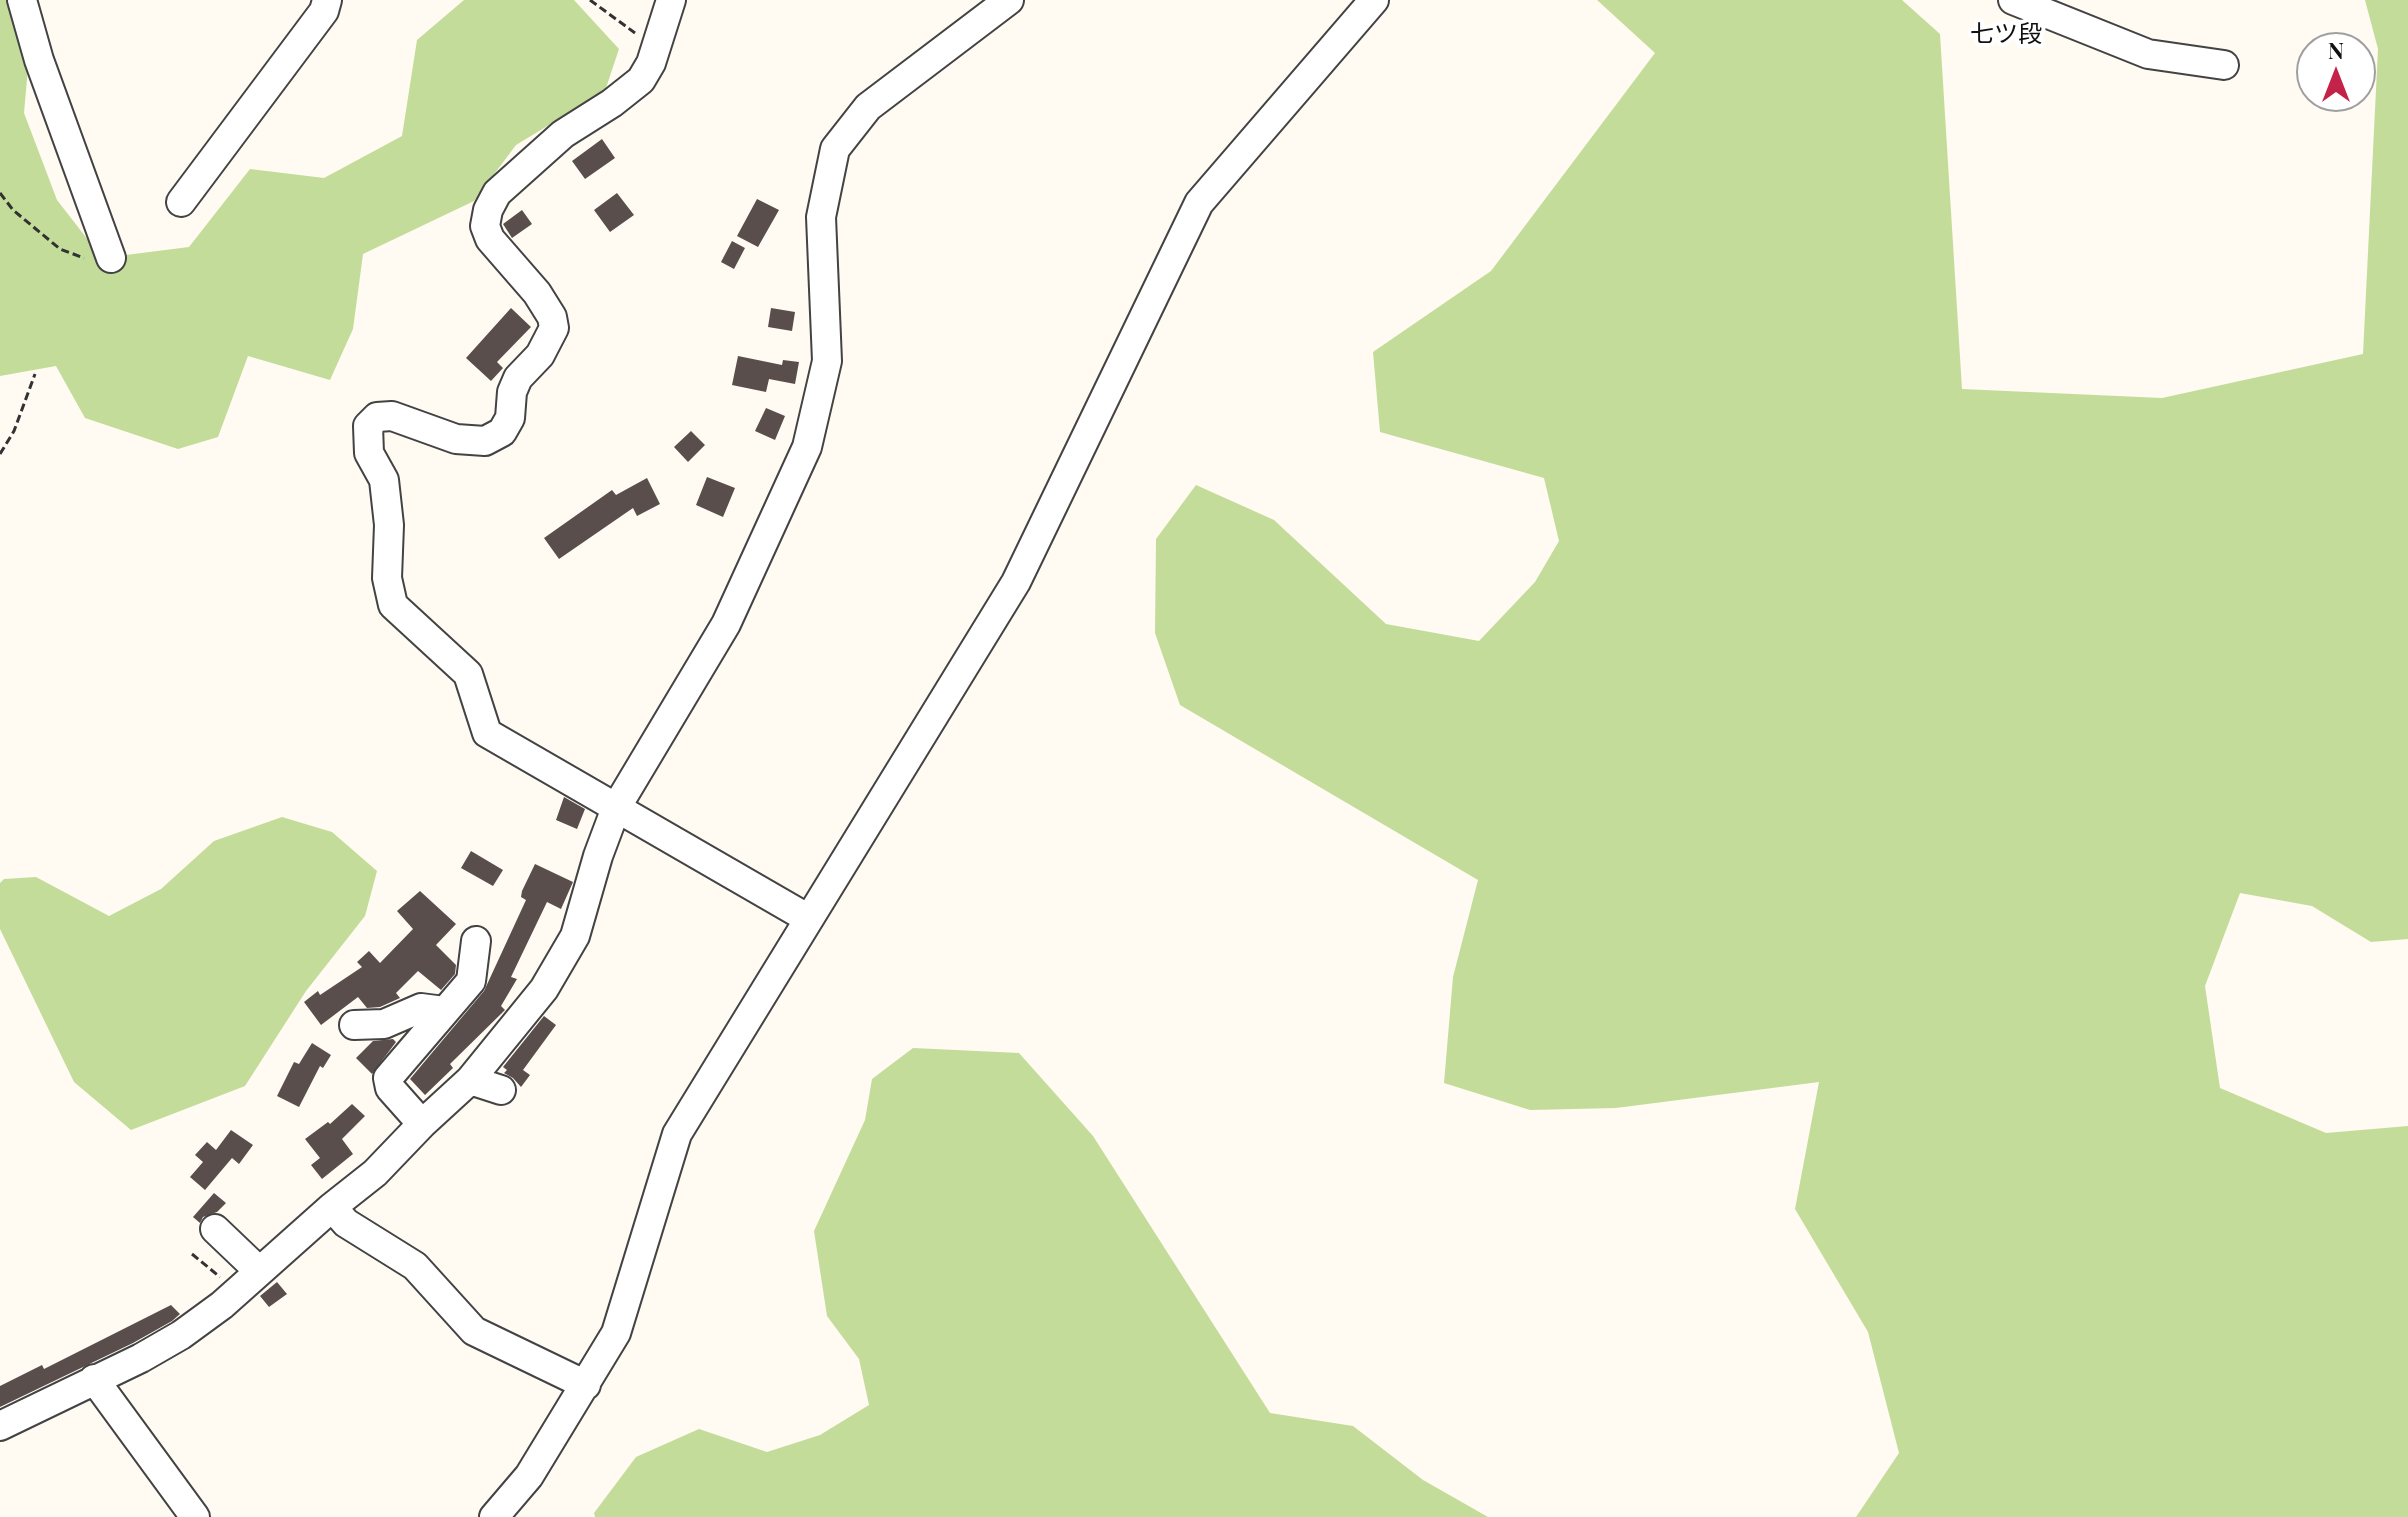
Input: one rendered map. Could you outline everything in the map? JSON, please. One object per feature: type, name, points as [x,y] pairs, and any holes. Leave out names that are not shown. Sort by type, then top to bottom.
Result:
[{"type":"street","points":[[22,0],[99,259]]},
{"type":"street","points":[[181,202],[324,11],[327,0]]},
{"type":"street","points":[[671,0],[651,63],[641,80],[612,103],[563,134],[497,193],[488,210],[485,226],[495,247],[537,293],[552,317],[554,328],[540,355],[518,378],[512,392],[510,418],[502,432],[485,441],[456,439],[392,416],[377,417],[368,426],[369,453],[384,480],[389,525],[387,578],[393,605],[468,674],[487,733],[809,919]]},
{"type":"street","points":[[0,1426],[141,1358],[181,1335],[237,1292],[375,1173],[470,1080],[544,989],[575,936],[598,856],[616,808],[726,624],[807,447],[827,361],[821,217],[835,149],[868,107],[1009,0]]},
{"type":"street","points":[[494,1517],[529,1476],[616,1333],[677,1134],[1016,582],[1199,203],[1374,0]]},
{"type":"street","points":[[2013,0],[2148,54],[2224,65]]},
{"type":"street","points":[[422,1124],[390,1088],[388,1078],[471,981],[476,941]]},
{"type":"street","points":[[354,1025],[384,1024],[421,1008],[444,1011]]},
{"type":"street","points":[[470,1080],[501,1090]]},
{"type":"street","points":[[332,1207],[346,1223],[415,1266],[474,1331],[586,1385]]},
{"type":"street","points":[[215,1229],[259,1271]]},
{"type":"street","points":[[94,1379],[195,1517]]},
{"type":"path","points":[[590,0],[656,48]]},
{"type":"path","points":[[0,193],[13,210],[60,249],[99,259]]},
{"type":"path","points":[[0,454],[14,431],[35,374]]},
{"type":"path","points":[[192,1254],[237,1292]]},
{"type":"green space","points":[[0,0],[34,0],[24,113],[57,200],[102,258],[189,247],[250,169],[324,178],[402,136],[417,40],[464,0],[574,0],[619,49],[605,91],[516,145],[474,201],[363,254],[353,329],[330,380],[248,356],[218,437],[178,449],[85,418],[56,366],[0,376]]},
{"type":"green space","points":[[1597,0],[1902,0],[1940,34],[1962,389],[2162,398],[2363,354],[2378,49],[2376,32],[2365,0],[2408,0],[2408,939],[2371,942],[2312,906],[2240,893],[2205,986],[2220,1088],[2326,1133],[2408,1126],[2408,1517],[1856,1517],[1899,1453],[1868,1332],[1795,1209],[1819,1082],[1616,1108],[1530,1110],[1444,1083],[1453,977],[1478,880],[1180,705],[1155,633],[1156,539],[1196,485],[1274,520],[1386,624],[1479,641],[1535,582],[1559,541],[1544,478],[1380,432],[1373,352],[1491,271],[1655,53]]},
{"type":"green space","points":[[282,817],[332,832],[377,871],[365,916],[306,991],[245,1086],[131,1130],[74,1082],[0,929],[0,883],[4,879],[36,877],[109,916],[161,889],[214,841]]},
{"type":"green space","points":[[913,1048],[1019,1053],[1093,1136],[1270,1413],[1353,1426],[1423,1480],[1488,1517],[595,1517],[594,1513],[636,1457],[699,1429],[767,1452],[820,1435],[869,1405],[859,1359],[827,1316],[814,1231],[865,1120],[872,1079]]},
{"type":"building","points":[[602,139],[615,158],[585,179],[572,161]]},
{"type":"building","points":[[617,193],[634,215],[610,232],[594,210]]},
{"type":"building","points":[[757,199],[779,210],[758,247],[737,236]]},
{"type":"building","points":[[522,210],[532,224],[512,238],[503,224]]},
{"type":"building","points":[[732,241],[745,248],[734,269],[721,262]]},
{"type":"building","points":[[511,308],[531,327],[497,362],[503,368],[491,381],[466,358]]},
{"type":"building","points":[[771,308],[795,312],[792,331],[768,327]]},
{"type":"building","points":[[738,356],[782,365],[783,360],[799,362],[795,384],[769,379],[766,392],[732,385]]},
{"type":"building","points":[[766,408],[785,416],[775,440],[755,431]]},
{"type":"building","points":[[691,431],[705,445],[688,462],[674,447]]},
{"type":"building","points":[[707,477],[735,488],[723,517],[696,505]]},
{"type":"building","points":[[647,478],[660,504],[637,516],[633,508],[559,559],[544,538],[612,490],[616,495]]},
{"type":"building","points":[[564,797],[585,809],[577,829],[556,820]]},
{"type":"building","points":[[471,851],[503,870],[493,886],[461,868]]},
{"type":"building","points":[[535,864],[573,882],[561,909],[547,902],[511,977],[517,979],[501,1006],[505,1010],[450,1064],[453,1068],[425,1095],[410,1079],[484,991],[526,900],[521,897],[522,891]]},
{"type":"building","points":[[420,891],[456,924],[436,945],[456,965],[455,974],[441,990],[418,971],[396,993],[400,998],[380,1007],[367,1008],[358,997],[321,1025],[304,1002],[362,967],[357,962],[369,951],[380,963],[413,929],[397,911]]},
{"type":"building","points":[[544,1016],[556,1025],[523,1070],[530,1075],[521,1087],[504,1073],[507,1070],[503,1067]]},
{"type":"building","points":[[393,1039],[396,1042],[372,1074],[356,1058],[373,1041]]},
{"type":"building","points":[[312,1043],[331,1055],[323,1068],[320,1066],[299,1107],[277,1096],[294,1062],[299,1064]]},
{"type":"building","points":[[352,1104],[365,1116],[342,1139],[353,1154],[322,1179],[311,1165],[320,1158],[305,1139],[328,1122],[330,1124]]},
{"type":"building","points":[[231,1130],[253,1145],[239,1164],[232,1158],[205,1190],[190,1177],[203,1162],[195,1155],[207,1142],[216,1150]]},
{"type":"building","points":[[214,1193],[226,1203],[217,1212],[203,1217],[200,1223],[193,1217]]},
{"type":"building","points":[[277,1282],[287,1294],[269,1307],[260,1296]]},
{"type":"building","points":[[171,1305],[180,1314],[172,1321],[0,1407],[0,1386],[42,1365],[44,1369]]},
{"type":"district","name":"七ツ段","points":[[2006,35]]}]
